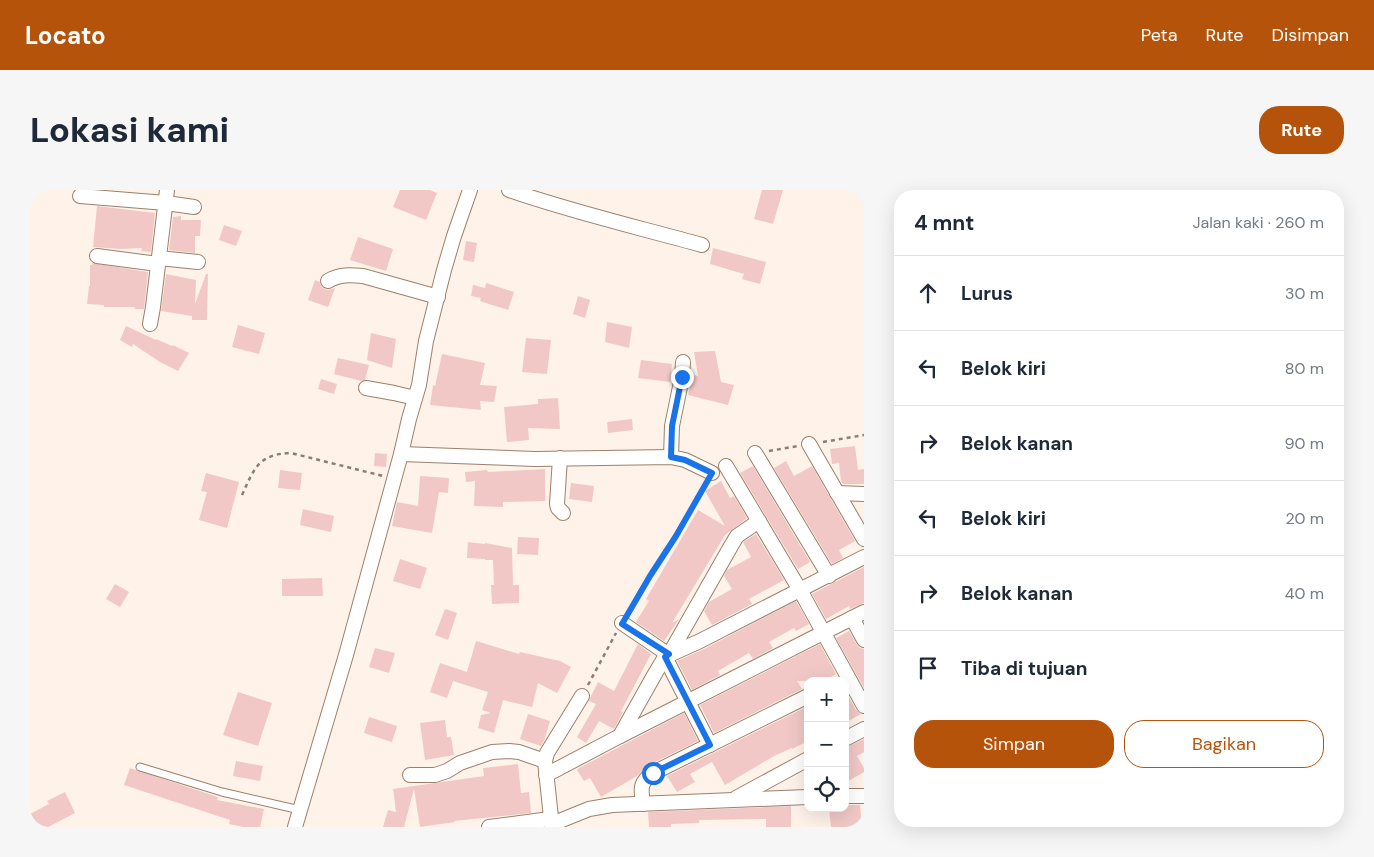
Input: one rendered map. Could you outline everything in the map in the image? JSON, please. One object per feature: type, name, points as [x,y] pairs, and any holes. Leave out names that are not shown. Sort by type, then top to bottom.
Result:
[{"type":"street","points":[[295,827],[346,655],[402,454],[419,385],[426,341],[454,236],[470,190]]},
{"type":"street","points":[[509,190],[580,212],[702,244]]},
{"type":"street","points":[[80,196],[166,197],[194,208]]},
{"type":"street","points":[[150,324],[166,197]]},
{"type":"street","points":[[97,256],[198,262]]},
{"type":"street","points":[[328,281],[340,276],[363,276],[438,297]]},
{"type":"street","points":[[671,457],[672,426],[682,377],[683,362]]},
{"type":"street","points":[[366,388],[415,398]]},
{"type":"street","points":[[809,444],[864,539]]},
{"type":"street","points":[[755,453],[829,576]]},
{"type":"street","points":[[402,454],[492,458],[671,457],[685,460],[712,473]]},
{"type":"street","points":[[560,458],[557,504],[563,513]]},
{"type":"street","points":[[726,466],[800,590],[823,632],[843,677]]},
{"type":"street","points":[[837,493],[864,494]]},
{"type":"street","points":[[620,736],[737,536],[759,521]]},
{"type":"street","points":[[667,656],[864,557]]},
{"type":"street","points":[[546,775],[858,615],[864,640]]},
{"type":"street","points":[[622,624],[667,656],[687,702],[710,745]]},
{"type":"street","points":[[849,686],[864,706]]},
{"type":"street","points":[[551,823],[544,761],[582,696]]},
{"type":"street","points":[[643,804],[641,788],[646,778],[653,773],[804,698]]},
{"type":"street","points":[[849,737],[864,729]]},
{"type":"street","points":[[410,775],[441,773],[454,768],[460,763],[492,752],[519,752],[544,761]]},
{"type":"street","points":[[733,800],[804,761]]},
{"type":"street","points":[[849,796],[864,796]]},
{"type":"street","points":[[489,827],[551,823],[589,809],[612,805],[804,797]]},
{"type":"lane","points":[[140,767],[222,792],[300,810]]},
{"type":"path","points":[[755,453],[864,435]]},
{"type":"path","points":[[242,496],[255,468],[266,458],[278,453],[291,453],[366,470],[394,479]]},
{"type":"path","points":[[582,696],[622,624],[712,473]]},
{"type":"building","points":[[400,190],[430,190],[437,193],[426,220],[393,207]]},
{"type":"building","points":[[762,190],[783,190],[773,224],[754,219]]},
{"type":"building","points":[[97,206],[155,213],[151,252],[141,251],[142,248],[93,247]]},
{"type":"building","points":[[181,216],[181,220],[201,220],[200,236],[195,236],[195,253],[169,250],[173,217]]},
{"type":"building","points":[[224,225],[242,231],[236,246],[219,240]]},
{"type":"building","points":[[358,237],[393,249],[386,271],[350,260]]},
{"type":"building","points":[[466,241],[477,243],[474,262],[463,260]]},
{"type":"building","points":[[713,248],[766,262],[760,284],[742,279],[744,274],[710,264]]},
{"type":"building","points":[[92,263],[148,272],[144,309],[134,309],[135,307],[104,307],[104,305],[87,304],[90,286],[90,265]]},
{"type":"building","points":[[166,274],[196,280],[195,304],[206,274],[208,274],[207,320],[192,320],[192,316],[161,311]]},
{"type":"building","points":[[315,280],[320,282],[324,289],[335,288],[328,307],[308,300]]},
{"type":"building","points":[[486,283],[514,292],[508,310],[480,301],[481,298],[471,296],[473,285],[485,288]]},
{"type":"building","points":[[578,296],[590,300],[585,318],[573,314]]},
{"type":"building","points":[[607,322],[632,327],[629,348],[605,342]]},
{"type":"building","points":[[238,325],[265,333],[259,354],[232,347]]},
{"type":"building","points":[[126,326],[189,353],[178,371],[160,362],[133,344],[132,347],[120,340]]},
{"type":"building","points":[[371,333],[396,339],[392,368],[367,360]]},
{"type":"building","points":[[526,338],[551,340],[547,374],[522,372]]},
{"type":"building","points":[[715,351],[721,382],[734,385],[728,405],[688,395],[693,375],[698,376],[694,352]]},
{"type":"building","points":[[442,354],[485,363],[480,385],[497,386],[494,402],[480,401],[481,410],[430,405],[433,385],[435,386]]},
{"type":"building","points":[[338,358],[369,365],[365,380],[361,381],[334,374]]},
{"type":"building","points":[[641,360],[672,364],[670,382],[638,378]]},
{"type":"building","points":[[321,379],[337,384],[334,394],[318,389]]},
{"type":"building","points":[[558,398],[560,429],[528,428],[529,440],[507,442],[504,407],[538,404],[538,399]]},
{"type":"building","points":[[632,419],[633,430],[608,433],[607,422]]},
{"type":"building","points":[[855,446],[858,470],[864,469],[864,484],[843,484],[839,463],[832,464],[830,449]]},
{"type":"building","points":[[375,453],[387,454],[386,467],[374,466]]},
{"type":"building","points":[[786,461],[794,476],[812,466],[855,541],[839,550],[843,558],[832,564],[774,468]]},
{"type":"building","points":[[753,466],[810,562],[798,569],[740,473]]},
{"type":"building","points":[[545,469],[545,501],[503,502],[503,507],[474,506],[475,481],[466,482],[465,472]]},
{"type":"building","points":[[280,470],[302,473],[300,490],[278,488]]},
{"type":"building","points":[[206,473],[239,482],[227,528],[199,520],[207,492],[201,491]]},
{"type":"building","points":[[420,476],[449,478],[448,493],[439,492],[432,533],[392,526],[397,502],[418,506]]},
{"type":"building","points":[[721,481],[730,498],[734,496],[747,518],[725,535],[672,623],[679,619],[664,641],[636,622],[649,601],[646,599],[698,510],[725,526],[705,491]]},
{"type":"building","points":[[571,483],[594,486],[592,502],[569,499]]},
{"type":"building","points":[[303,509],[334,516],[331,532],[300,525]]},
{"type":"building","points":[[756,534],[784,580],[749,599],[752,604],[712,625],[704,611],[709,602],[732,589],[724,576],[727,570],[751,557],[743,542]]},
{"type":"building","points":[[518,537],[539,538],[538,555],[517,554]]},
{"type":"building","points":[[468,542],[512,548],[513,585],[519,585],[519,603],[492,604],[491,585],[494,585],[493,560],[467,558]]},
{"type":"building","points":[[400,559],[427,568],[420,589],[393,581]]},
{"type":"building","points":[[864,567],[864,603],[850,609],[849,606],[826,619],[812,594]]},
{"type":"building","points":[[322,578],[323,596],[282,596],[282,579]]},
{"type":"building","points":[[115,584],[129,592],[120,607],[106,599]]},
{"type":"building","points":[[796,601],[809,624],[796,631],[794,628],[769,642],[773,648],[753,659],[749,653],[718,671],[720,675],[692,690],[677,661]]},
{"type":"building","points":[[445,609],[457,613],[448,640],[435,635]]},
{"type":"building","points":[[849,631],[857,645],[864,649],[864,688],[836,638]]},
{"type":"building","points":[[476,641],[519,654],[520,652],[560,661],[571,667],[557,693],[538,683],[532,707],[503,700],[494,733],[478,728],[481,715],[491,713],[482,710],[488,692],[453,681],[447,698],[430,692],[440,663],[467,672]]},
{"type":"building","points":[[638,644],[651,654],[621,711],[623,712],[614,729],[599,721],[586,743],[577,737],[596,704],[589,701],[598,682],[614,691]]},
{"type":"building","points":[[820,644],[836,674],[831,677],[804,677],[804,681],[797,681],[802,689],[714,733],[700,705]]},
{"type":"building","points":[[375,648],[395,653],[389,673],[369,667]]},
{"type":"building","points":[[238,692],[272,703],[258,746],[223,735]]},
{"type":"building","points":[[849,697],[856,710],[861,714],[849,721]]},
{"type":"building","points":[[804,708],[804,743],[774,756],[725,785],[712,762],[690,774],[695,782],[677,792],[667,776]]},
{"type":"building","points":[[684,713],[698,741],[649,765],[637,776],[601,797],[590,778],[584,781],[577,770],[579,768]]},
{"type":"building","points":[[528,714],[550,721],[541,746],[520,739]]},
{"type":"building","points":[[369,717],[397,726],[392,742],[364,733]]},
{"type":"building","points":[[445,720],[447,737],[451,737],[454,755],[425,760],[420,723]]},
{"type":"building","points":[[864,739],[864,752],[857,756],[864,768],[864,772],[849,781],[849,767],[849,746]]},
{"type":"building","points":[[236,761],[263,766],[260,781],[233,776]]},
{"type":"building","points":[[518,764],[521,793],[529,792],[531,813],[454,821],[420,827],[414,789],[404,827],[383,827],[388,810],[396,812],[393,789],[484,776],[483,768]]},
{"type":"building","points":[[130,768],[218,797],[217,800],[264,809],[260,827],[244,827],[229,824],[230,820],[124,785]]},
{"type":"building","points":[[65,792],[75,813],[48,827],[30,827],[30,814],[49,804],[47,801]]},
{"type":"building","points":[[849,805],[860,805],[862,827],[831,827],[829,812],[849,812]]},
{"type":"building","points":[[791,806],[791,827],[766,827],[766,819],[699,820],[699,823],[671,824],[671,827],[649,827],[648,812]]},
{"type":"route","points":[[653,773],[710,745],[665,657],[669,654],[622,624],[712,473],[685,460],[671,457],[672,426],[682,377]]}]
